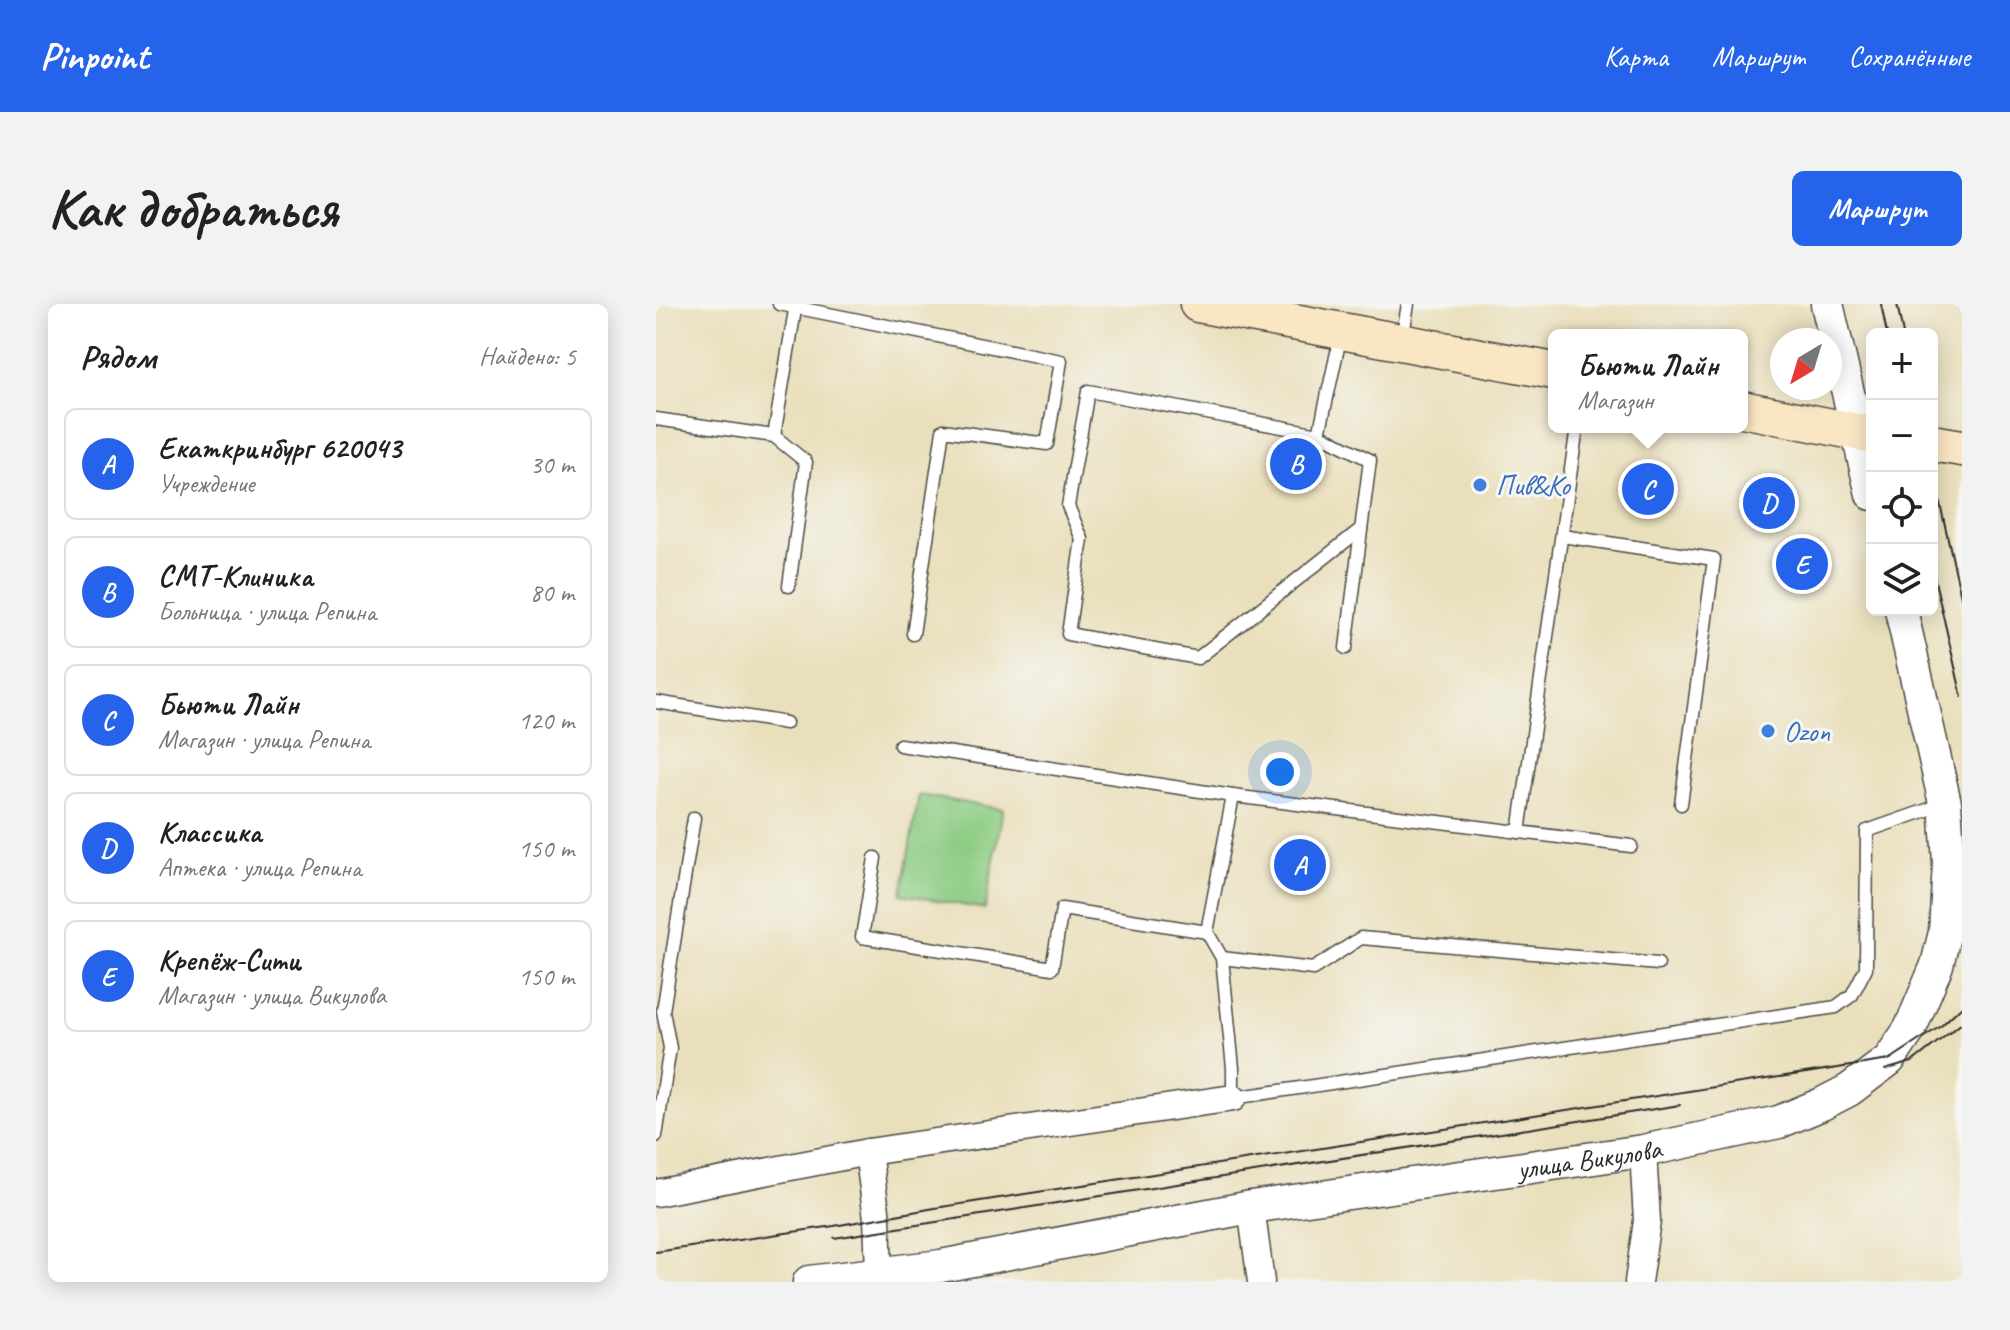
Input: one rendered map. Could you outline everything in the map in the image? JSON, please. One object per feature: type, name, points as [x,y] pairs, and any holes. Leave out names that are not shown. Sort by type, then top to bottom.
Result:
[{"type":"main road","points":[[1198,304],[1548,370]]},
{"type":"main road","points":[[1748,410],[1864,434]]},
{"type":"main road","points":[[1938,444],[1962,448]]},
{"type":"street","points":[[1827,304],[1864,434],[1869,472]]},
{"type":"street","name":"улица Викулова","points":[[809,1282],[878,1278],[1251,1207],[1643,1151],[1779,1122],[1849,1090],[1889,1060],[1910,1029],[1937,965],[1945,932],[1949,863],[1945,803],[1902,616]]},
{"type":"street","points":[[656,1193],[868,1152],[1233,1098]]},
{"type":"street","points":[[1638,1282],[1647,1221],[1643,1151]]},
{"type":"street","points":[[868,1152],[877,1218],[878,1278]]},
{"type":"street","points":[[1251,1207],[1261,1282]]},
{"type":"lane","points":[[779,304],[1061,361],[1047,444],[943,430],[913,634]]},
{"type":"lane","points":[[1402,343],[1408,304]]},
{"type":"lane","points":[[774,436],[796,305]]},
{"type":"lane","points":[[1319,434],[1342,331]]},
{"type":"lane","points":[[1346,648],[1370,460],[1319,434],[1088,391],[1068,506],[1082,539],[1068,634],[1198,658],[1361,529]]},
{"type":"lane","points":[[656,419],[774,436],[806,462],[789,586]]},
{"type":"lane","points":[[1519,832],[1576,433]]},
{"type":"lane","points":[[1562,536],[1714,559],[1681,804]]},
{"type":"lane","points":[[656,702],[786,723]]},
{"type":"lane","points":[[900,745],[1233,796],[1631,846]]},
{"type":"lane","points":[[1233,796],[1207,932],[1222,958],[1233,1098],[1836,1007],[1852,995],[1866,968],[1867,831],[1945,803]]},
{"type":"lane","points":[[656,1136],[670,1048],[658,1008],[694,818]]},
{"type":"lane","points":[[875,858],[862,937],[1052,968],[1062,909],[1207,932]]},
{"type":"lane","points":[[1222,958],[1313,969],[1361,938],[1658,964]]},
{"type":"green space","points":[[919,795],[1003,809],[985,909],[901,894]]},
{"type":"tram line","points":[[1881,304],[1886,328]]},
{"type":"tram line","points":[[1897,304],[1902,328]]},
{"type":"tram line","points":[[1933,472],[1962,601]]},
{"type":"tram line","points":[[1938,594],[1962,697]]},
{"type":"tram line","points":[[656,1252],[1889,1060],[1941,1026],[1962,1006]]},
{"type":"tram line","points":[[1885,1070],[1912,1062],[1962,1023]]},
{"type":"tram line","points":[[834,1238],[1680,1105]]},
{"type":"place","name":"СМТ-Клиника","points":[[1296,464]]},
{"type":"place","name":"Пив&Ко","points":[[1480,485]]},
{"type":"place","name":"Бьюти Лайн","points":[[1648,489]]},
{"type":"place","name":"Классика","points":[[1769,503]]},
{"type":"place","name":"Крепёж-Сити","points":[[1802,564]]},
{"type":"place","name":"Ozon","points":[[1768,731]]},
{"type":"place","name":"Екаткринбург 620043","points":[[1300,865]]}]
